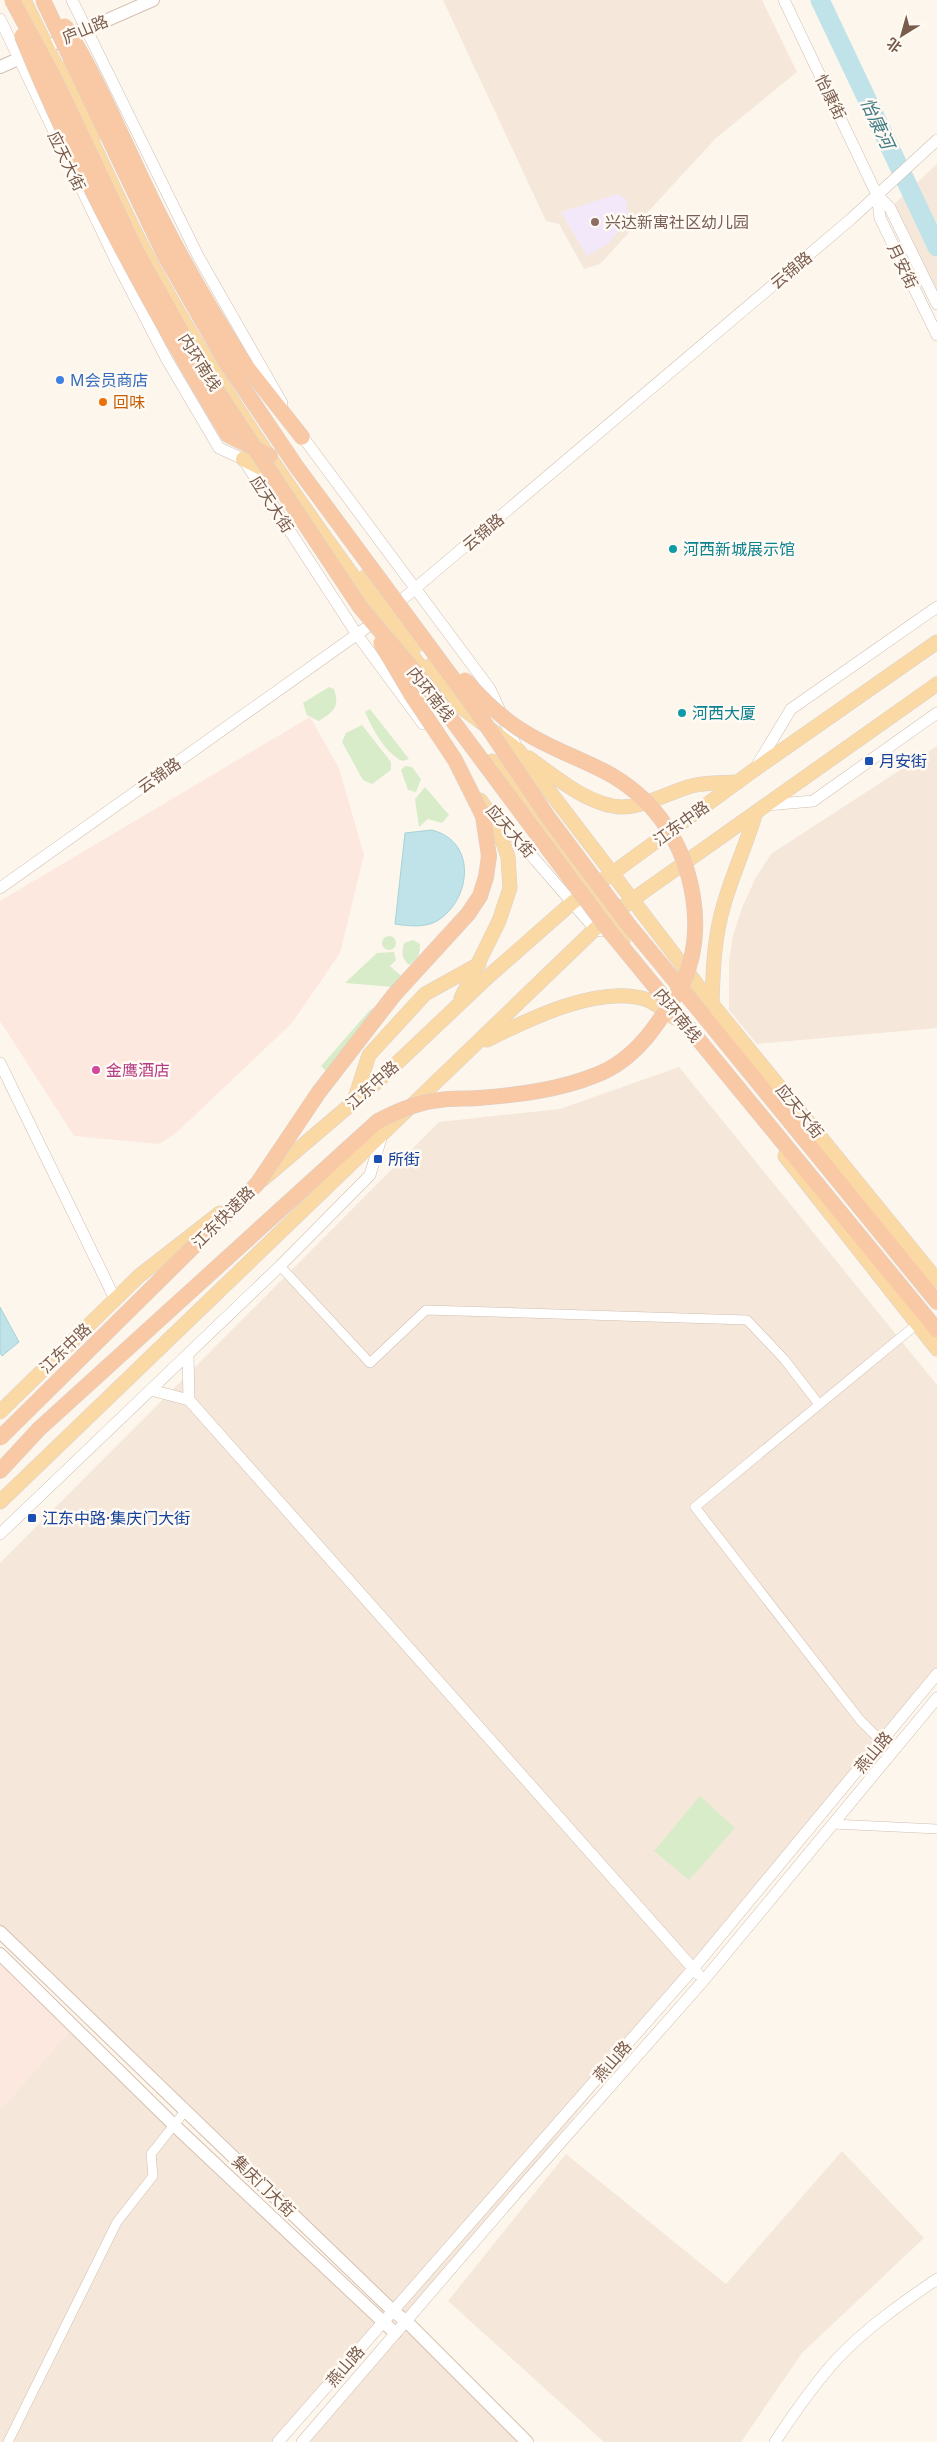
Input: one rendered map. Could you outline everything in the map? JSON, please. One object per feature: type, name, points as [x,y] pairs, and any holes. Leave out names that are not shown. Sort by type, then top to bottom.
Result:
[{"type":"highway","points":[[7,0],[40,80],[73,149],[166,331],[228,435],[270,456]]},
{"type":"highway","name":"内环南线","points":[[12,0],[55,80],[136,251],[196,359],[360,607],[426,685],[610,932],[937,1330]]},
{"type":"highway","name":"内环南线","points":[[43,0],[164,254],[226,362],[296,466],[474,707],[548,817],[628,924],[937,1302]]},
{"type":"highway","points":[[49,0],[83,55],[164,224],[198,287],[246,366],[302,437]]},
{"type":"highway","name":"江东快速路","points":[[0,1438],[257,1184],[319,1092],[416,971],[458,925],[480,896],[489,856],[483,816],[455,760],[411,694],[360,607]]},
{"type":"highway","name":"江东快速路","points":[[0,1471],[39,1429],[400,1109],[439,1100],[478,1098],[561,1086],[597,1075],[616,1064],[651,1033],[686,977],[694,947],[695,911],[690,881],[681,851],[662,818],[639,794],[612,776],[524,733],[485,702],[407,618]]},
{"type":"main road","name":"应天大街","points":[[24,0],[49,44],[156,260],[216,364],[386,613],[461,707],[518,750],[712,1004],[937,1280]]},
{"type":"main road","name":"应天大街","points":[[33,0],[49,44],[151,263],[211,367],[270,456],[610,917],[621,938],[680,1021],[937,1349]]},
{"type":"main road","name":"庐山路","points":[[0,67],[153,0]]},
{"type":"main road","points":[[243,459],[265,470],[386,613]]},
{"type":"main road","name":"江东中路","points":[[0,1412],[139,1276],[279,1167],[573,902],[754,770],[937,642]]},
{"type":"main road","points":[[0,1502],[380,1128],[475,1045],[596,929],[632,900],[937,684]]},
{"type":"main road","points":[[518,750],[567,787],[596,800],[623,807],[690,786],[738,782]]},
{"type":"main road","points":[[454,766],[496,822],[508,857],[510,888],[499,920],[455,1008]]},
{"type":"main road","points":[[712,1004],[713,963],[717,933],[724,904],[762,809]]},
{"type":"main road","points":[[353,1102],[369,1055],[404,1016],[425,994],[479,963]]},
{"type":"main road","points":[[475,1045],[520,1024],[587,1000],[618,997],[646,999],[680,1021]]},
{"type":"main road","name":"集庆门大街","points":[[0,1932],[394,2312],[406,2321],[527,2442]]},
{"type":"main road","name":"集庆门大街","points":[[0,1954],[174,2125],[395,2333]]},
{"type":"street","name":"应天大街","points":[[72,0],[198,256],[302,437],[490,689],[518,750]]},
{"type":"street","name":"怡康街","points":[[784,0],[877,195]]},
{"type":"street","name":"应天大街","points":[[0,19],[18,60],[119,267],[166,358],[219,448],[243,459],[358,636],[454,766],[596,929],[621,938]]},
{"type":"street","name":"云锦路","points":[[0,888],[358,636],[416,589],[877,195],[894,177],[937,140]]},
{"type":"street","points":[[877,195],[890,208],[937,304]]},
{"type":"street","name":"月安街","points":[[877,195],[880,218],[937,335]]},
{"type":"street","name":"江东中路","points":[[754,770],[791,709],[937,607]]},
{"type":"street","points":[[762,809],[813,801],[937,713]]},
{"type":"street","points":[[0,1063],[115,1299]]},
{"type":"street","points":[[0,1534],[280,1266],[370,1174],[380,1128]]},
{"type":"street","points":[[280,1266],[370,1363],[426,1310],[748,1320],[784,1359],[818,1403]]},
{"type":"street","points":[[881,1741],[860,1720],[695,1507],[818,1403],[917,1324]]},
{"type":"street","points":[[188,1354],[189,1400]]},
{"type":"street","points":[[151,1390],[189,1400],[704,1980]]},
{"type":"street","name":"燕山路","points":[[278,2442],[693,1969],[937,1674]]},
{"type":"street","name":"燕山路","points":[[302,2442],[704,1980],[937,1698]]},
{"type":"street","points":[[833,1824],[937,1829]]},
{"type":"street","points":[[8,2442],[117,2222],[153,2176],[151,2154],[186,2110]]},
{"type":"street","points":[[774,2442],[795,2411],[838,2358],[899,2306],[937,2279]]},
{"type":"shaded area","points":[[443,0],[762,0],[797,72],[716,138],[600,264],[584,269],[559,224],[546,221]]},
{"type":"shaded area","points":[[937,164],[937,304],[890,208]]},
{"type":"shaded area","name":"兴达新寓社区幼儿园","points":[[618,194],[626,199],[628,214],[620,229],[609,243],[587,256],[561,212]]},
{"type":"shaded area","points":[[310,717],[339,768],[364,855],[340,953],[292,1023],[176,1133],[159,1144],[74,1136],[0,1021],[0,901]]},
{"type":"shaded area","points":[[937,746],[937,1028],[757,1044],[729,1010],[729,962],[733,936],[742,908],[755,879],[771,854]]},
{"type":"shaded area","points":[[679,1067],[937,1385],[937,1674],[406,2321],[0,1932],[0,1563],[439,1122],[560,1109]]},
{"type":"shaded area","points":[[0,1954],[74,2026],[0,2110]]},
{"type":"shaded area","points":[[74,2026],[383,2323],[278,2442],[0,2442],[0,2110]]},
{"type":"shaded area","points":[[842,2151],[924,2238],[802,2353],[741,2442],[604,2442],[448,2301],[566,2154],[726,2284]]},
{"type":"shaded area","points":[[406,2321],[522,2442],[302,2442]]},
{"type":"green space","points":[[329,687],[334,689],[336,695],[336,704],[332,711],[319,721],[307,715],[303,703]]},
{"type":"green space","points":[[370,709],[409,759],[403,761],[397,758],[385,747],[365,712]]},
{"type":"green space","points":[[362,725],[391,762],[391,770],[372,784],[363,780],[342,742],[346,733]]},
{"type":"green space","points":[[405,766],[412,767],[421,779],[416,792],[408,790],[401,770]]},
{"type":"green space","points":[[425,787],[449,815],[442,823],[428,819],[419,827],[415,799]]},
{"type":"green space","points":[[386,936],[392,936],[396,943],[392,950],[386,950],[382,946],[382,940]]},
{"type":"green space","points":[[413,940],[420,944],[420,951],[416,959],[409,965],[403,958],[403,947],[404,943]]},
{"type":"green space","points":[[394,952],[396,960],[390,966],[407,981],[404,988],[345,983],[377,953]]},
{"type":"green space","points":[[383,1001],[328,1073],[321,1066],[369,1011]]},
{"type":"green space","points":[[700,1796],[735,1828],[689,1880],[654,1851]]},
{"type":"water","points":[[432,830],[447,836],[457,846],[463,859],[462,886],[457,900],[448,912],[432,923],[422,926],[395,924],[405,833]]},
{"type":"water","points":[[0,1307],[19,1342],[2,1356],[0,1353]]},
{"type":"waterway","name":"怡康河","points":[[820,0],[937,247]]},
{"type":"place","name":"兴达新寓社区幼儿园","points":[[595,222]]},
{"type":"place","name":"M会员商店","points":[[60,380]]},
{"type":"place","name":"回味","points":[[103,402]]},
{"type":"place","name":"河西新城展示馆","points":[[673,549]]},
{"type":"place","name":"河西大厦","points":[[682,713]]},
{"type":"place","name":"月安街","points":[[869,761]]},
{"type":"place","name":"金鹰酒店","points":[[96,1070]]},
{"type":"place","name":"所街","points":[[378,1159]]},
{"type":"place","name":"江东中路·集庆门大街","points":[[32,1518]]}]
